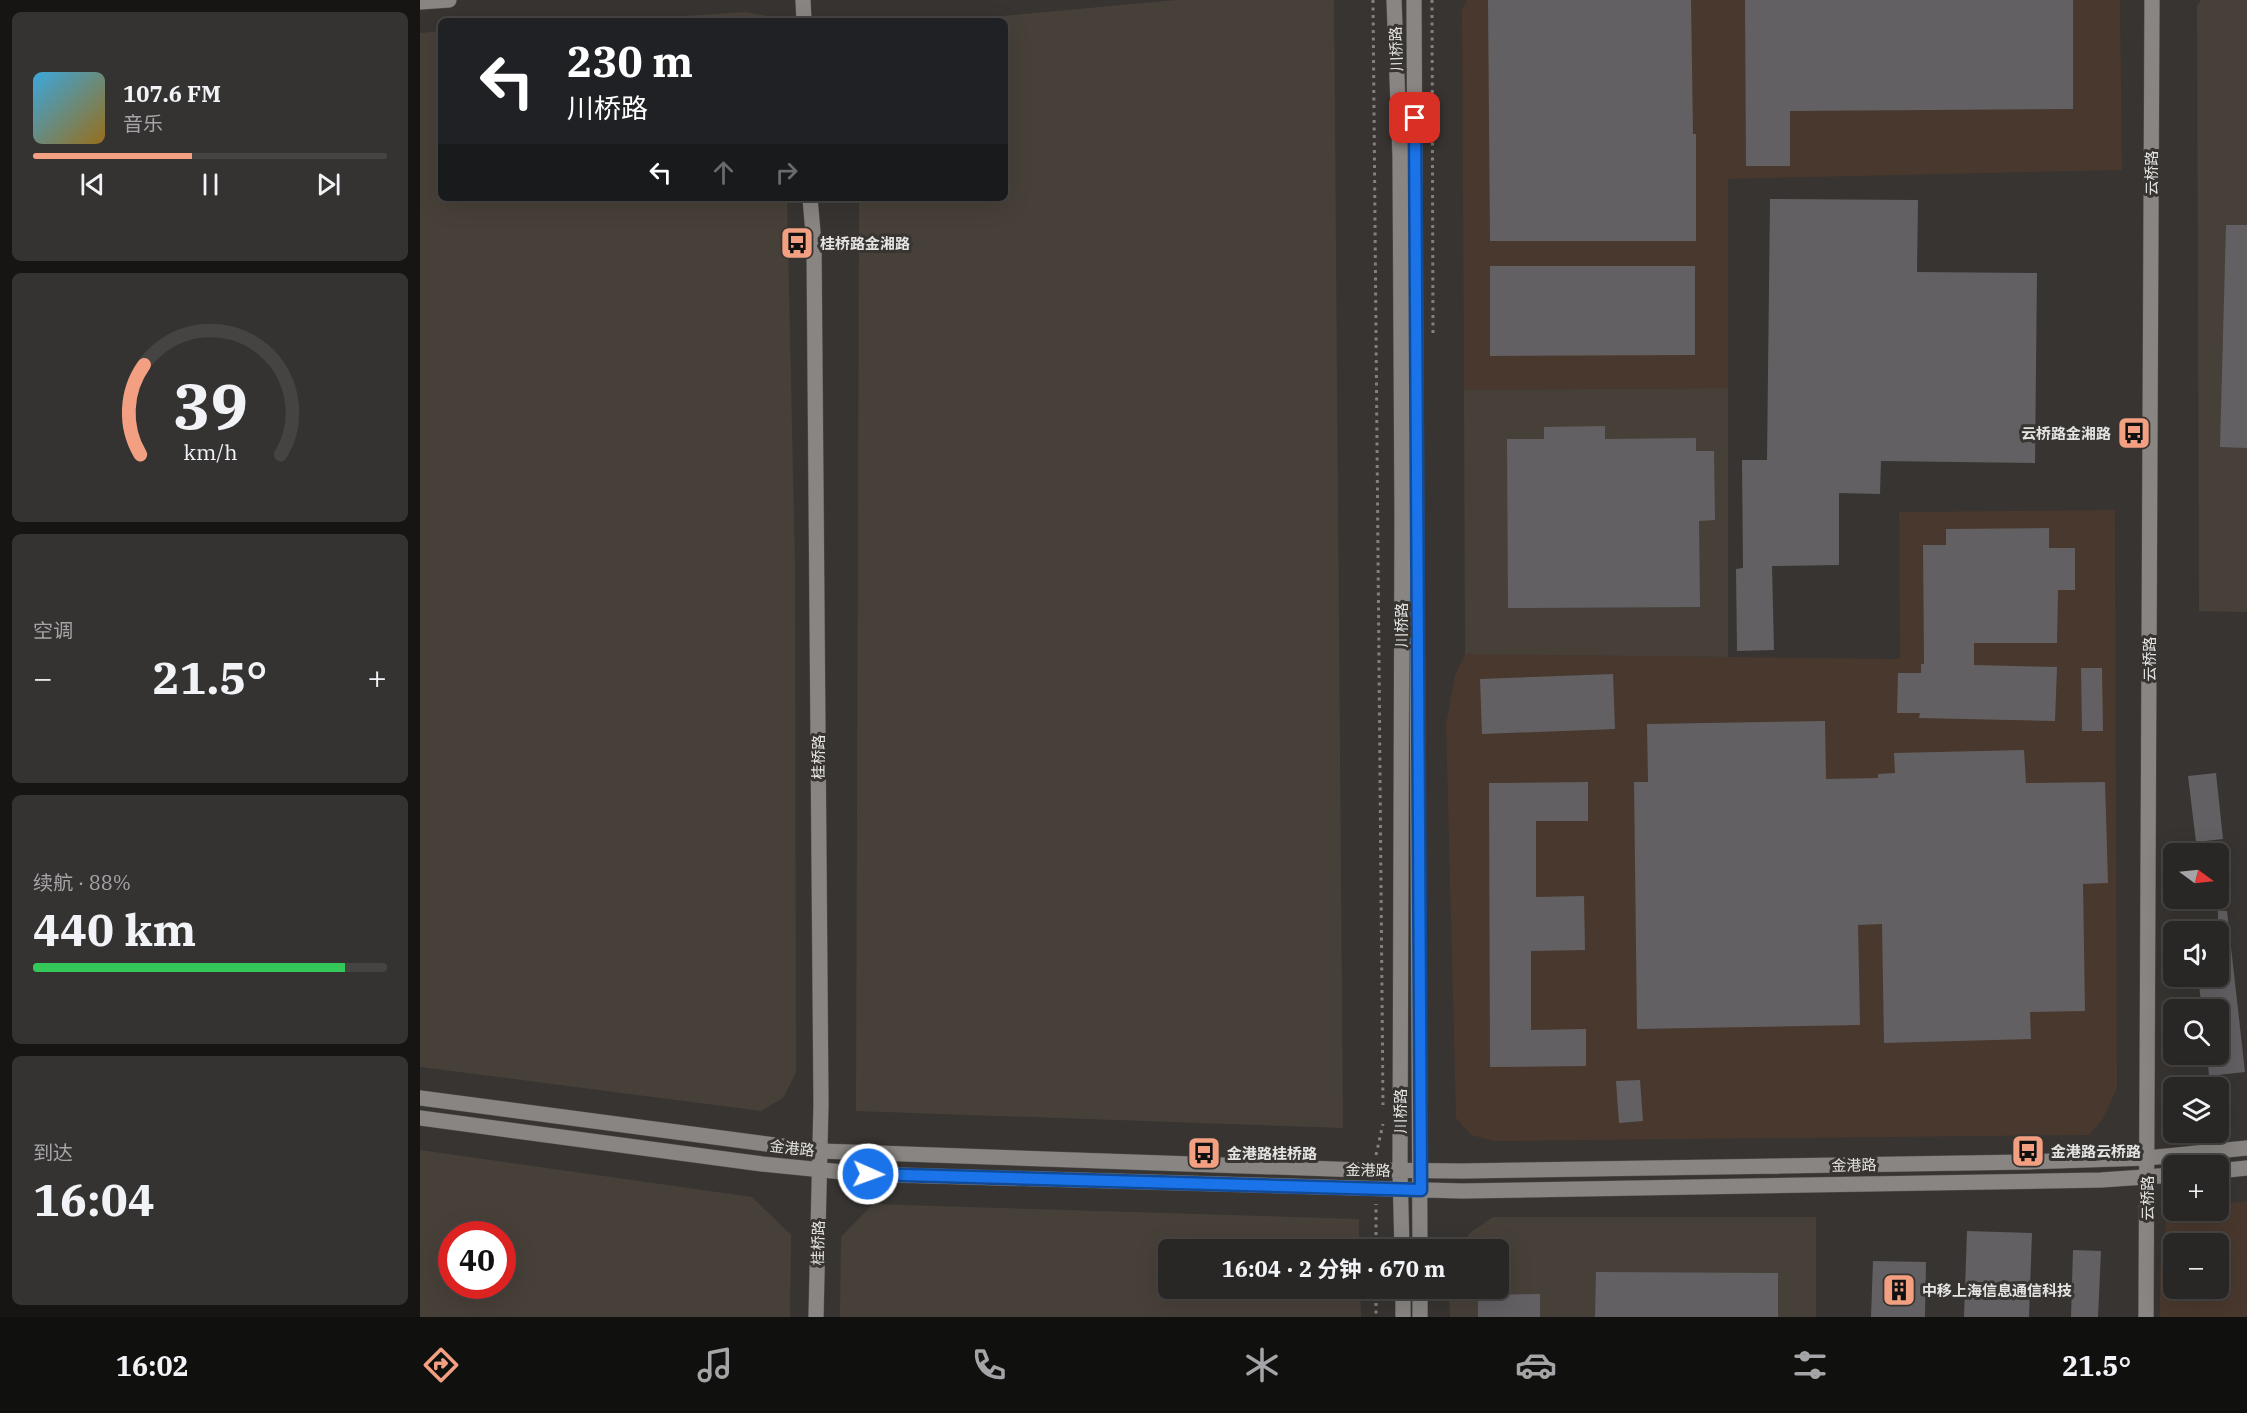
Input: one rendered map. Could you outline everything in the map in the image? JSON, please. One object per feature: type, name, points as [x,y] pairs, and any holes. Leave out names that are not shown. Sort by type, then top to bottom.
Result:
[{"type":"street","points":[[420,2],[449,0]]},
{"type":"street","points":[[803,0],[804,18]]},
{"type":"street","name":"川桥路","points":[[1394,0],[1400,179],[1402,1239]]},
{"type":"street","name":"川桥路","points":[[1414,0],[1420,1239]]},
{"type":"street","name":"云桥路","points":[[2146,1317],[2152,0]]},
{"type":"street","name":"桂桥路","points":[[810,201],[814,244],[820,1151],[816,1317]]},
{"type":"street","name":"金港路","points":[[420,1098],[820,1151],[879,1155],[1376,1170],[1400,1163],[1421,1170],[1462,1172],[2147,1158],[2247,1148]]},
{"type":"street","name":"金港路","points":[[420,1118],[819,1171],[1376,1190],[1919,1183],[2163,1176]]},
{"type":"street","points":[[2229,1170],[2247,1168]]},
{"type":"street","points":[[1403,1299],[1403,1317]]},
{"type":"street","points":[[1420,1299],[1420,1317]]},
{"type":"path","points":[[1373,0],[1383,1109]]},
{"type":"path","points":[[1376,1170],[1376,1154],[1383,1121]]},
{"type":"path","points":[[1369,1154],[1376,1154],[1400,1163]]},
{"type":"path","points":[[1376,1190],[1376,1239]]},
{"type":"path","points":[[1376,1299],[1376,1317]]},
{"type":"shaded area","points":[[1176,0],[1334,0],[1343,1128],[856,1111],[859,201],[1008,201],[1008,18],[981,18]]},
{"type":"shaded area","points":[[1467,0],[2120,0],[2122,170],[1728,179],[1728,388],[1464,390],[1462,9]]},
{"type":"shaded area","points":[[2201,0],[2247,0],[2247,612],[2199,611],[2197,6]]},
{"type":"shaded area","points":[[746,12],[768,18],[653,18]]},
{"type":"shaded area","points":[[438,31],[438,201],[787,201],[795,564],[796,1073],[783,1098],[761,1111],[420,1067],[420,33]]},
{"type":"shaded area","points":[[1728,388],[1728,657],[1465,654],[1464,390]]},
{"type":"shaded area","points":[[2115,510],[2117,1088],[2103,1119],[2089,1135],[1494,1141],[1471,1135],[1456,1118],[1446,724],[1455,675],[1465,654],[1900,659],[1899,512]]},
{"type":"shaded area","points":[[420,1150],[752,1197],[791,1235],[790,1317],[420,1317]]},
{"type":"shaded area","points":[[2247,1201],[2247,1317],[2160,1317],[2160,1271],[2163,1244],[2163,1299],[2229,1299],[2229,1233],[2164,1233],[2166,1221],[2229,1221],[2229,1203]]},
{"type":"shaded area","points":[[873,1204],[1359,1219],[1359,1239],[1158,1239],[1158,1299],[1360,1299],[1361,1317],[840,1317],[841,1237]]},
{"type":"shaded area","points":[[1493,1217],[1816,1217],[1816,1317],[1450,1317],[1449,1299],[1509,1299],[1509,1239],[1465,1239],[1471,1232]]},
{"type":"building","points":[[1488,0],[1691,0],[1693,134],[1696,134],[1696,241],[1490,241]]},
{"type":"building","points":[[1745,0],[2073,0],[2073,109],[1790,111],[1790,166],[1746,166]]},
{"type":"building","points":[[1770,199],[1918,200],[1917,272],[2037,273],[2035,463],[1881,461],[1880,494],[1839,493],[1839,565],[1772,566],[1774,650],[1737,651],[1736,569],[1743,568],[1742,460],[1767,460]]},
{"type":"building","points":[[2226,225],[2247,225],[2247,448],[2220,447]]},
{"type":"building","points":[[1490,266],[1695,266],[1695,355],[1490,356]]},
{"type":"building","points":[[1605,426],[1605,439],[1696,438],[1696,451],[1714,451],[1715,520],[1699,521],[1700,607],[1508,608],[1507,439],[1544,439],[1544,427]]},
{"type":"building","points":[[2049,528],[2049,548],[2075,548],[2075,590],[2058,590],[2057,643],[1974,643],[1974,665],[2057,667],[2055,721],[1919,718],[1920,713],[1897,713],[1898,673],[1921,673],[1921,664],[1924,664],[1923,545],[1946,545],[1946,529]]},
{"type":"building","points":[[2081,668],[2102,668],[2103,731],[2082,731]]},
{"type":"building","points":[[1613,674],[1615,729],[1482,734],[1480,679]]},
{"type":"building","points":[[1825,721],[1826,779],[1878,778],[1878,774],[1895,773],[1894,753],[2024,750],[2026,783],[2105,782],[2108,883],[2083,884],[2085,1011],[2030,1012],[2031,1039],[1884,1043],[1882,924],[1858,925],[1860,1025],[1637,1029],[1634,782],[1648,782],[1647,724]]},
{"type":"building","points":[[2216,773],[2223,839],[2196,842],[2188,776]]},
{"type":"building","points":[[1588,782],[1588,821],[1536,821],[1536,897],[1584,896],[1585,950],[1531,951],[1531,1030],[1586,1029],[1586,1066],[1490,1067],[1489,783]]},
{"type":"building","points":[[2218,911],[2227,911],[2228,921],[2218,921]]},
{"type":"building","points":[[2229,929],[2245,1072],[2209,1076],[2208,1065],[2229,1065],[2229,999],[2201,999],[2199,987],[2229,987]]},
{"type":"building","points":[[1640,1080],[1643,1121],[1619,1123],[1616,1081]]},
{"type":"building","points":[[1967,1231],[2032,1233],[2029,1317],[1964,1317]]},
{"type":"building","points":[[2073,1250],[2101,1251],[2098,1317],[2071,1317]]},
{"type":"building","name":"中移上海信息通信科技","points":[[1873,1261],[1926,1262],[1925,1317],[1871,1317]]},
{"type":"building","points":[[1596,1272],[1778,1273],[1778,1317],[1595,1317]]},
{"type":"building","points":[[1509,1294],[1540,1294],[1540,1317],[1478,1317],[1478,1299],[1509,1299]]},
{"type":"place","name":"桂桥路金湘路","points":[[797,243]]},
{"type":"place","name":"云桥路金湘路","points":[[2134,433]]},
{"type":"place","name":"金港路云桥路","points":[[2028,1151]]},
{"type":"place","name":"金港路桂桥路","points":[[1204,1153]]},
{"type":"place","name":"中移上海信息通信科技","points":[[1899,1290]]},
{"type":"route","points":[[868,1174],[1421,1190],[1415,118]]}]
